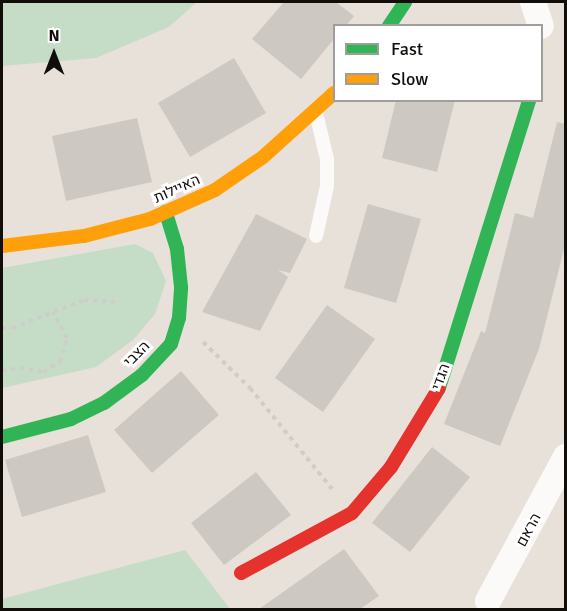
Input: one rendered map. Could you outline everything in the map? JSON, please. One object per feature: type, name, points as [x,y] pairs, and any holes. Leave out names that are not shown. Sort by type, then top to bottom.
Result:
[{"type":"street","points":[[390,24],[405,2]]},
{"type":"street","points":[[533,2],[540,24]]},
{"type":"street","name":"האיילות","points":[[2,246],[84,236],[166,212],[215,190],[263,157],[316,113],[333,94]]},
{"type":"street","name":"הגדי","points":[[241,573],[352,513],[391,467],[440,386],[527,102]]},
{"type":"street","name":"הצבי","points":[[2,437],[71,419],[104,403],[142,375],[171,344],[179,318],[181,287],[177,249],[166,212]]},
{"type":"street","name":"הראם","points":[[488,601],[566,457]]},
{"type":"lane","points":[[316,113],[327,159],[327,186],[316,236]]},
{"type":"path","points":[[2,328],[53,313],[84,300],[120,302]]},
{"type":"path","points":[[2,370],[20,368],[43,372],[60,362],[67,338],[53,313]]},
{"type":"path","points":[[179,318],[250,388],[352,513]]},
{"type":"green space","points":[[2,2],[197,2],[169,27],[96,58],[2,66]]},
{"type":"green space","points":[[135,244],[153,253],[166,281],[155,314],[133,340],[96,367],[2,388],[2,268]]},
{"type":"green space","points":[[185,550],[230,609],[2,609],[2,599]]},
{"type":"building","points":[[284,2],[336,2],[354,16],[348,24],[333,24],[333,40],[301,79],[252,39]]},
{"type":"building","points":[[234,58],[266,113],[190,157],[158,103]]},
{"type":"building","points":[[396,102],[454,102],[437,172],[382,158]]},
{"type":"building","points":[[137,118],[152,182],[66,201],[52,136]]},
{"type":"building","points":[[557,122],[566,124],[566,241],[539,349],[500,446],[444,424],[481,331],[485,333],[515,213],[533,218]]},
{"type":"building","points":[[368,204],[421,219],[396,303],[344,288]]},
{"type":"building","points":[[256,214],[307,239],[290,273],[278,270],[288,277],[260,331],[202,312]]},
{"type":"building","points":[[327,305],[375,339],[323,412],[275,378]]},
{"type":"building","points":[[181,371],[219,415],[152,473],[114,430]]},
{"type":"building","points":[[88,435],[106,492],[22,517],[5,460]]},
{"type":"building","points":[[432,447],[470,477],[410,552],[372,523]]},
{"type":"building","points":[[256,472],[291,515],[224,565],[191,523]]},
{"type":"building","points":[[344,549],[379,596],[360,609],[259,609]]},
{"type":"traffic: fast","points":[[390,24],[405,2]]},
{"type":"traffic: fast","points":[[439,388],[528,102]]},
{"type":"traffic: fast","points":[[2,437],[71,419],[104,403],[142,375],[171,344],[179,318],[181,287],[177,249],[166,212]]},
{"type":"traffic: slow","points":[[2,246],[84,236],[150,219],[215,190],[263,157],[333,94]]},
{"type":"traffic: jam","points":[[241,573],[352,513],[391,467],[439,388]]}]
